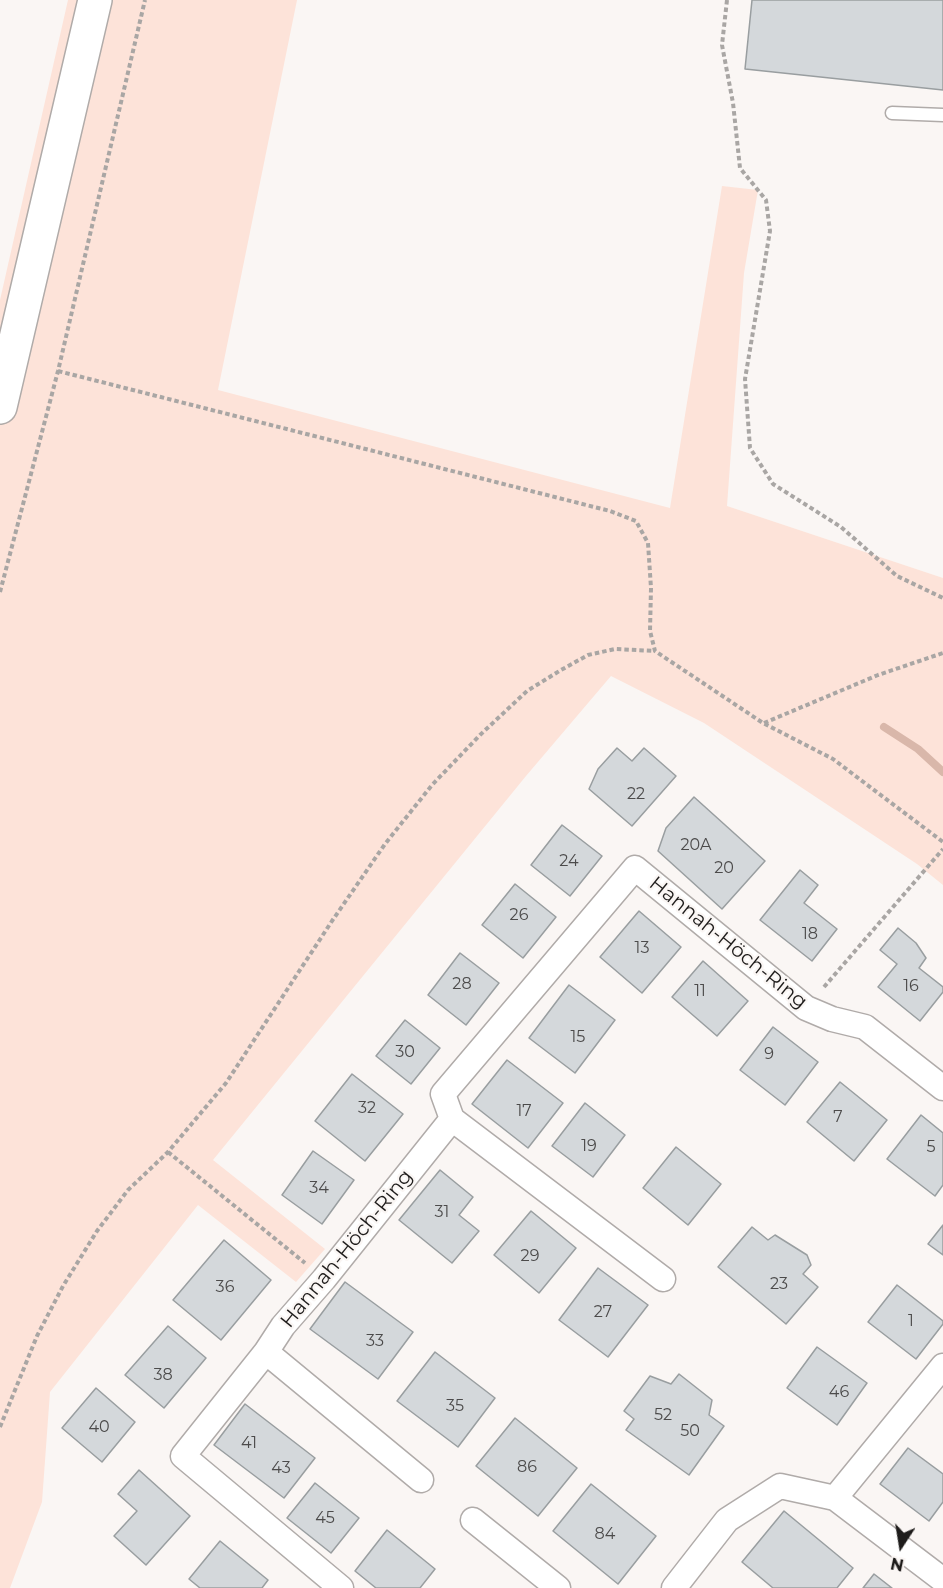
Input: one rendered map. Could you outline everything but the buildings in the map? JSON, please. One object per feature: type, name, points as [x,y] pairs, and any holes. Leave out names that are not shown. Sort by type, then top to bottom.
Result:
[{"type":"main road","points":[[0,406],[95,0]]},
{"type":"street","name":"Hannah-Höch-Ring","points":[[341,1588],[183,1456],[266,1352],[283,1326],[324,1279],[452,1119],[443,1094],[636,868],[806,1008],[832,1020],[866,1027],[943,1088]]},
{"type":"street","points":[[452,1119],[663,1279]]},
{"type":"street","points":[[266,1352],[421,1480]]},
{"type":"street","points":[[835,1498],[943,1366]]},
{"type":"street","points":[[674,1588],[728,1521],[780,1486],[835,1498],[943,1580]]},
{"type":"street","points":[[473,1521],[558,1588]]},
{"type":"lane","points":[[892,113],[943,115]]},
{"type":"path","points":[[0,591],[58,371],[145,0]]},
{"type":"path","points":[[727,0],[722,45],[733,103],[740,168],[766,200],[770,231],[745,379],[750,448],[772,484],[841,527],[897,576],[943,598]]},
{"type":"path","points":[[58,371],[610,511],[636,521],[648,543],[651,588],[650,631],[656,651]]},
{"type":"path","points":[[0,1427],[37,1336],[63,1286],[97,1231],[128,1190],[168,1152],[226,1083],[332,921],[386,844],[432,785],[527,691],[588,655],[615,649],[656,651],[763,723],[833,759],[943,842]]},
{"type":"path","points":[[763,723],[878,675],[943,653]]},
{"type":"path","points":[[806,1008],[943,849]]},
{"type":"path","points":[[168,1152],[324,1279]]},
{"type":"shaded area","points":[[68,0],[297,0],[218,390],[670,508],[722,186],[758,190],[744,273],[727,506],[943,578],[943,885],[917,864],[704,723],[611,676],[526,776],[213,1160],[325,1249],[296,1282],[198,1205],[50,1392],[42,1502],[10,1588],[0,1588],[0,300]]},
{"type":"waterway","points":[[884,727],[918,749],[943,772]]}]
